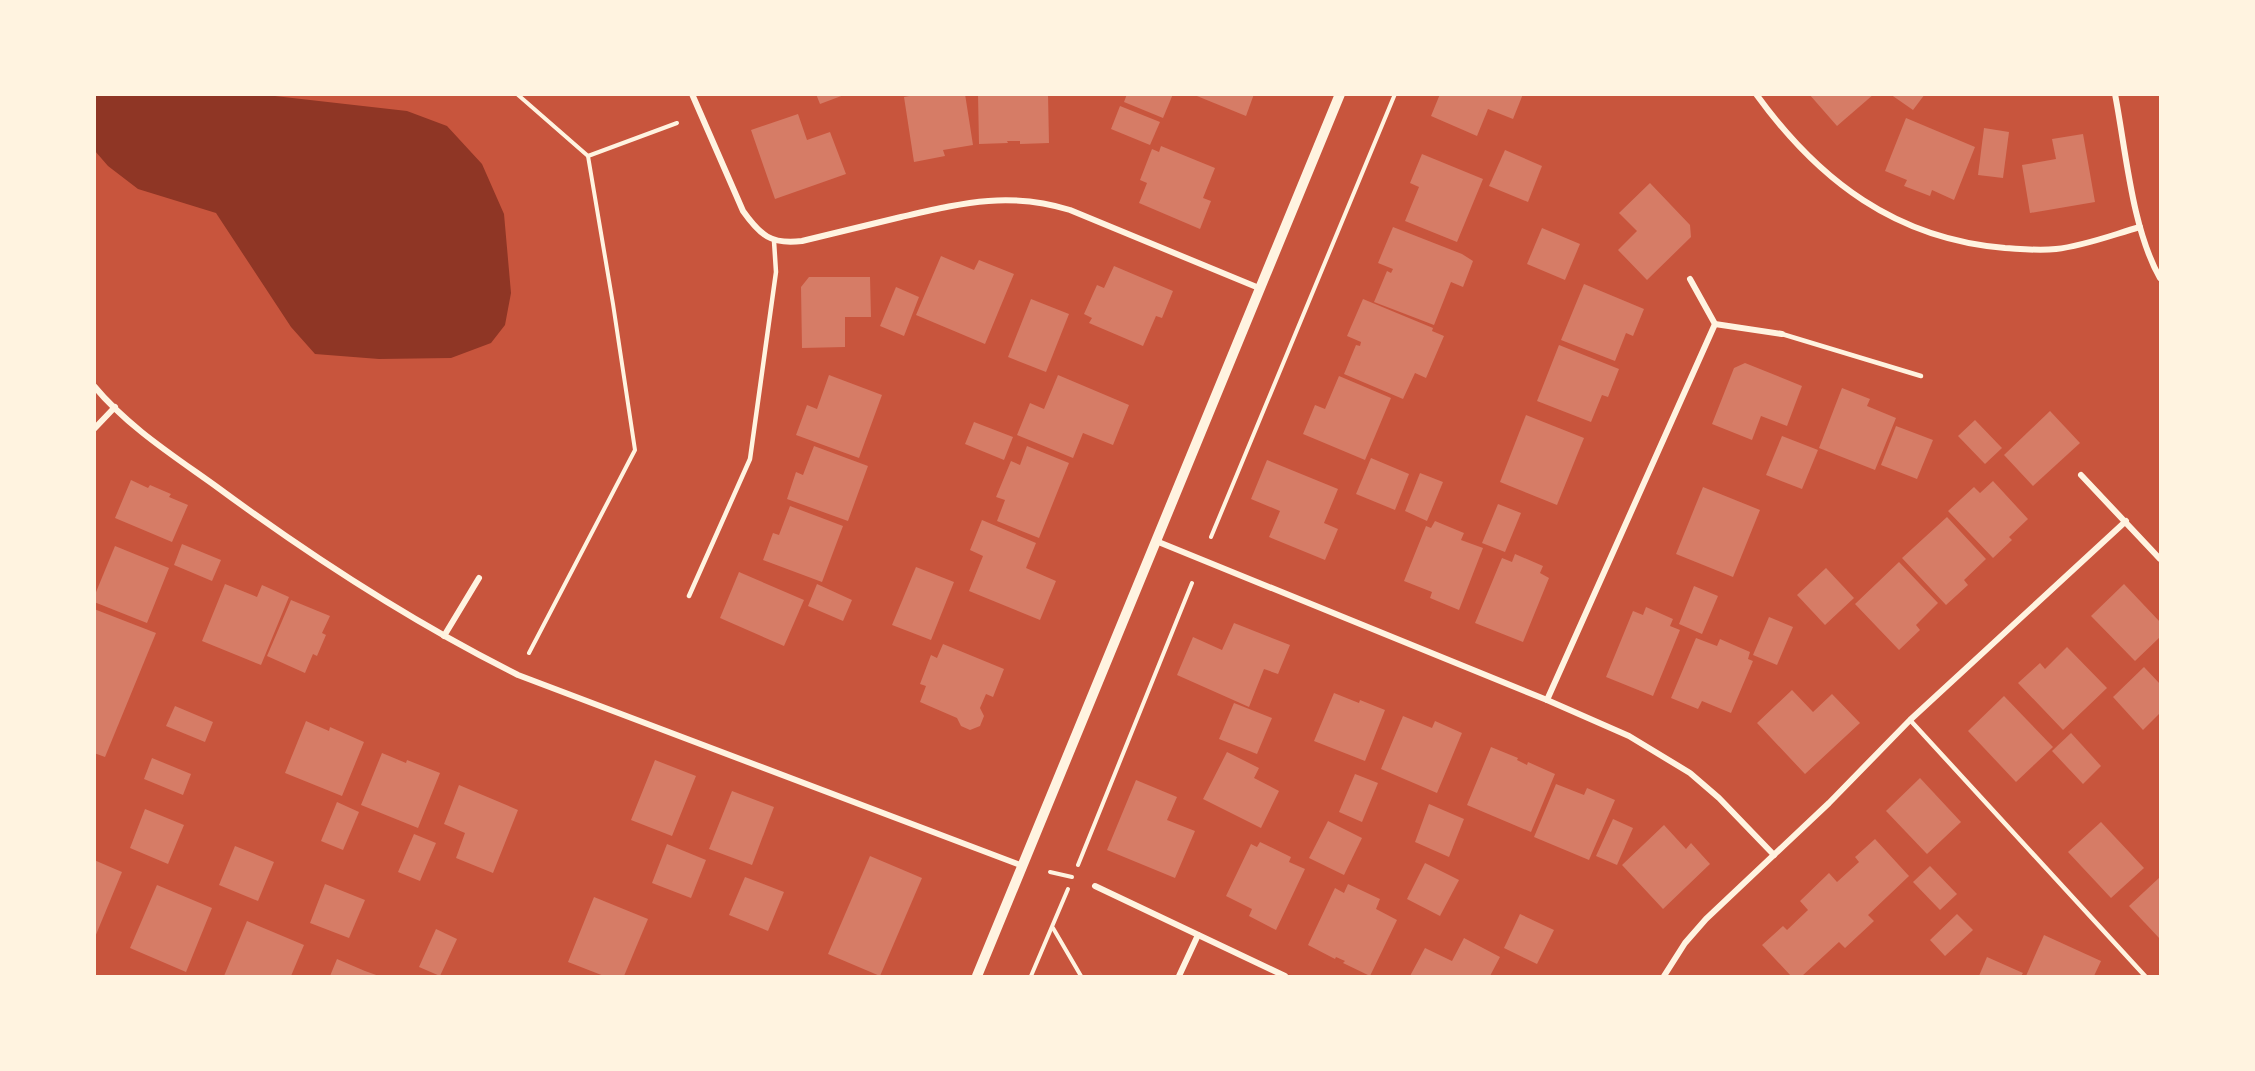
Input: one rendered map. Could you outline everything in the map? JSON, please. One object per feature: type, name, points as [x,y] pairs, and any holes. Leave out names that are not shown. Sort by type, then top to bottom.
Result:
[{"type":"street","points":[[693,94],[743,211],[753,226],[774,240],[786,243],[802,241],[976,201],[1024,199],[1047,202],[1070,210],[1259,288]]},
{"type":"street","points":[[977,976],[1340,94]]},
{"type":"street","points":[[1756,94],[1804,153],[1852,195],[1881,212],[1942,237],[1979,245],[2033,250],[2069,247],[2140,227]]},
{"type":"street","points":[[2115,94],[2140,227],[2151,261],[2160,278]]},
{"type":"street","points":[[1690,279],[1715,324]]},
{"type":"street","points":[[1715,324],[1782,334]]},
{"type":"street","points":[[1547,700],[1715,324]]},
{"type":"street","points":[[94,386],[168,452],[299,547],[444,636],[518,675],[1023,866]]},
{"type":"street","points":[[94,429],[115,407]]},
{"type":"street","points":[[2081,476],[2160,559]]},
{"type":"street","points":[[1664,976],[1694,932],[1829,803],[1910,720],[2126,521]]},
{"type":"street","points":[[1156,541],[1547,700],[1629,736],[1675,762],[1705,785],[1774,855]]},
{"type":"street","points":[[444,636],[479,578]]},
{"type":"street","points":[[1095,886],[1285,976]]},
{"type":"street","points":[[1179,976],[1198,935]]},
{"type":"lane","points":[[689,596],[750,459],[776,272],[774,240]]},
{"type":"lane","points":[[1782,334],[1921,376]]},
{"type":"lane","points":[[1910,720],[2145,976]]},
{"type":"path","points":[[517,94],[588,156],[635,450],[518,675]]},
{"type":"path","points":[[588,156],[702,114]]},
{"type":"path","points":[[1023,866],[1073,877],[1095,886]]},
{"type":"path","points":[[1053,928],[1081,976]]},
{"type":"shaded area","points":[[94,95],[266,95],[407,111],[447,126],[482,164],[504,214],[511,293],[505,325],[491,343],[451,358],[379,359],[315,354],[291,327],[216,213],[138,189],[108,166],[95,151]]},
{"type":"building","points":[[816,94],[844,94],[844,95],[820,104]]},
{"type":"building","points":[[920,94],[965,94],[973,145],[943,150],[945,156],[914,162],[904,97]]},
{"type":"building","points":[[978,94],[1048,94],[1049,143],[1020,144],[1020,141],[1007,141],[1008,143],[979,144]]},
{"type":"building","points":[[1127,94],[1173,94],[1163,118],[1124,102]]},
{"type":"building","points":[[1192,94],[1254,94],[1246,116]]},
{"type":"building","points":[[1440,94],[1523,94],[1513,119],[1488,109],[1477,136],[1431,116]]},
{"type":"building","points":[[1809,94],[1874,94],[1837,126]]},
{"type":"building","points":[[1890,94],[1925,94],[1913,110]]},
{"type":"building","points":[[1120,106],[1160,122],[1150,145],[1111,129]]},
{"type":"building","points":[[798,114],[807,140],[830,132],[846,174],[775,199],[751,130]]},
{"type":"building","points":[[1906,118],[1975,147],[1954,200],[1932,190],[1930,196],[1904,186],[1907,180],[1885,171]]},
{"type":"building","points":[[1984,128],[2009,132],[2003,178],[1978,175]]},
{"type":"building","points":[[2083,134],[2095,202],[2030,213],[2022,165],[2056,159],[2052,139]]},
{"type":"building","points":[[1161,146],[1215,168],[1203,198],[1211,201],[1200,229],[1139,203],[1147,183],[1140,180],[1152,149],[1159,152]]},
{"type":"building","points":[[1505,150],[1542,166],[1528,202],[1489,186]]},
{"type":"building","points":[[1422,154],[1483,179],[1457,242],[1405,221],[1419,187],[1410,183]]},
{"type":"building","points":[[1650,183],[1690,225],[1691,237],[1647,280],[1618,250],[1637,231],[1619,213]]},
{"type":"building","points":[[1393,227],[1462,254],[1473,261],[1463,287],[1451,282],[1434,325],[1374,302],[1387,271],[1391,273],[1393,269],[1378,263]]},
{"type":"building","points":[[1542,228],[1580,244],[1565,280],[1527,264]]},
{"type":"building","points":[[941,256],[974,270],[979,260],[1014,274],[985,344],[916,315]]},
{"type":"building","points":[[1114,266],[1173,291],[1162,318],[1156,316],[1143,346],[1089,323],[1092,318],[1084,314],[1097,285],[1104,288]]},
{"type":"building","points":[[809,277],[870,277],[871,317],[845,317],[845,347],[802,348],[801,287]]},
{"type":"building","points":[[1584,284],[1644,309],[1633,336],[1626,333],[1615,361],[1561,340]]},
{"type":"building","points":[[896,287],[919,297],[904,336],[880,326]]},
{"type":"building","points":[[1031,299],[1069,314],[1046,372],[1008,357]]},
{"type":"building","points":[[1363,299],[1433,328],[1432,331],[1444,336],[1426,378],[1415,373],[1403,399],[1344,374],[1356,345],[1360,346],[1361,342],[1347,336]]},
{"type":"building","points":[[1559,345],[1619,369],[1608,397],[1602,395],[1591,422],[1537,401]]},
{"type":"building","points":[[1745,363],[1802,386],[1787,426],[1761,416],[1752,440],[1712,424],[1734,368]]},
{"type":"building","points":[[829,375],[882,395],[859,458],[796,435],[807,405],[817,409]]},
{"type":"building","points":[[1058,375],[1129,405],[1113,445],[1083,433],[1073,458],[1017,435],[1030,403],[1044,409]]},
{"type":"building","points":[[1339,376],[1391,398],[1365,460],[1303,434],[1315,405],[1325,409]]},
{"type":"building","points":[[1842,388],[1870,399],[1867,406],[1896,418],[1875,470],[1819,448]]},
{"type":"building","points":[[2050,411],[2080,443],[2033,486],[2004,455]]},
{"type":"building","points":[[1526,415],[1584,438],[1557,505],[1500,482]]},
{"type":"building","points":[[1975,420],[2002,448],[1985,464],[1958,436]]},
{"type":"building","points":[[974,422],[1013,437],[1004,460],[965,444]]},
{"type":"building","points":[[1896,426],[1933,440],[1917,479],[1881,465]]},
{"type":"building","points":[[1782,436],[1818,450],[1802,489],[1766,475]]},
{"type":"building","points":[[814,446],[868,466],[848,521],[787,499],[796,472],[803,475]]},
{"type":"building","points":[[1027,446],[1069,463],[1039,538],[997,521],[1005,500],[996,497],[1011,461],[1020,465]]},
{"type":"building","points":[[1371,458],[1409,474],[1395,510],[1356,494]]},
{"type":"building","points":[[1267,460],[1338,489],[1324,523],[1338,529],[1325,560],[1269,537],[1280,511],[1251,499]]},
{"type":"building","points":[[1420,473],[1443,482],[1427,521],[1405,511]]},
{"type":"building","points":[[131,480],[148,488],[150,485],[171,494],[169,497],[188,505],[172,542],[115,518]]},
{"type":"building","points":[[1993,481],[2028,519],[2009,537],[2012,540],[1993,558],[1948,511],[1974,487],[1980,493]]},
{"type":"building","points":[[1703,487],[1760,510],[1733,577],[1676,554]]},
{"type":"building","points":[[1498,504],[1521,513],[1505,552],[1482,543]]},
{"type":"building","points":[[790,506],[843,526],[822,582],[763,560],[773,533],[779,535]]},
{"type":"building","points":[[1947,517],[1986,559],[1964,580],[1968,585],[1946,605],[1902,558]]},
{"type":"building","points":[[982,520],[1036,543],[1026,568],[1056,581],[1040,620],[969,591],[983,556],[970,550]]},
{"type":"building","points":[[1435,521],[1464,533],[1461,540],[1483,548],[1459,610],[1430,598],[1432,592],[1404,581],[1426,526],[1431,528]]},
{"type":"building","points":[[182,544],[221,560],[212,581],[174,565]]},
{"type":"building","points":[[115,546],[169,568],[147,623],[94,602]]},
{"type":"building","points":[[1515,554],[1543,566],[1540,573],[1549,578],[1523,642],[1475,623],[1502,558],[1512,562]]},
{"type":"building","points":[[1899,562],[1938,603],[1916,625],[1920,630],[1899,650],[1855,604]]},
{"type":"building","points":[[916,567],[954,582],[931,640],[892,625]]},
{"type":"building","points":[[1826,568],[1854,598],[1825,625],[1797,595]]},
{"type":"building","points":[[739,572],[804,600],[784,646],[720,618]]},
{"type":"building","points":[[225,584],[257,597],[262,585],[289,597],[261,665],[202,641]]},
{"type":"building","points":[[817,584],[852,600],[843,621],[808,606]]},
{"type":"building","points":[[2124,584],[2160,622],[2160,637],[2135,661],[2091,616]]},
{"type":"building","points":[[1694,586],[1718,596],[1702,634],[1679,624]]},
{"type":"building","points":[[291,600],[330,616],[322,633],[326,635],[317,656],[313,654],[305,673],[267,656]]},
{"type":"building","points":[[1646,607],[1673,619],[1670,626],[1680,630],[1653,696],[1606,677],[1633,611],[1643,615]]},
{"type":"building","points":[[94,609],[156,633],[105,757],[94,753]]},
{"type":"building","points":[[1769,617],[1793,627],[1777,665],[1753,655]]},
{"type":"building","points":[[1234,623],[1290,645],[1278,674],[1264,669],[1249,707],[1177,675],[1193,637],[1222,650]]},
{"type":"building","points":[[1696,638],[1717,646],[1720,639],[1750,652],[1748,659],[1753,661],[1731,713],[1702,701],[1698,709],[1671,698]]},
{"type":"building","points":[[943,644],[1004,669],[993,697],[986,694],[980,708],[984,716],[980,726],[970,730],[961,726],[957,718],[920,702],[926,686],[920,684],[931,655],[937,658]]},
{"type":"building","points":[[2067,647],[2107,688],[2063,730],[2018,683],[2040,663],[2045,669]]},
{"type":"building","points":[[2144,667],[2160,684],[2160,713],[2143,730],[2113,697]]},
{"type":"building","points":[[1792,690],[1813,712],[1832,694],[1860,723],[1805,774],[1757,723]]},
{"type":"building","points":[[1334,693],[1385,710],[1365,761],[1314,741]]},
{"type":"building","points":[[2004,696],[2053,747],[2016,782],[1968,731]]},
{"type":"building","points":[[1234,703],[1272,718],[1257,754],[1219,739]]},
{"type":"building","points":[[175,706],[213,722],[205,742],[166,726]]},
{"type":"building","points":[[1403,716],[1432,728],[1435,721],[1462,733],[1437,793],[1381,769]]},
{"type":"building","points":[[306,721],[329,731],[330,727],[364,742],[342,796],[285,773]]},
{"type":"building","points":[[2071,733],[2101,766],[2083,784],[2052,751]]},
{"type":"building","points":[[1491,747],[1518,758],[1517,760],[1527,765],[1528,762],[1555,774],[1531,832],[1467,805]]},
{"type":"building","points":[[1227,752],[1259,768],[1254,778],[1279,791],[1261,828],[1203,799]]},
{"type":"building","points":[[382,753],[440,773],[418,828],[361,805]]},
{"type":"building","points":[[152,758],[191,774],[183,795],[144,779]]},
{"type":"building","points":[[655,760],[696,776],[672,836],[631,820]]},
{"type":"building","points":[[1355,774],[1378,783],[1362,822],[1339,812]]},
{"type":"building","points":[[1920,778],[1961,822],[1927,854],[1886,811]]},
{"type":"building","points":[[1136,780],[1177,797],[1167,820],[1195,831],[1175,878],[1107,850]]},
{"type":"building","points":[[1556,784],[1584,795],[1587,788],[1615,800],[1589,860],[1534,837]]},
{"type":"building","points":[[459,785],[518,810],[493,873],[456,858],[465,833],[444,824]]},
{"type":"building","points":[[732,791],[774,807],[752,865],[709,849]]},
{"type":"building","points":[[337,802],[359,812],[343,850],[321,841]]},
{"type":"building","points":[[1429,804],[1464,819],[1449,857],[1415,842]]},
{"type":"building","points":[[145,809],[184,825],[168,864],[130,848]]},
{"type":"building","points":[[1613,819],[1633,828],[1617,865],[1596,856]]},
{"type":"building","points":[[1328,821],[1362,838],[1344,875],[1309,858]]},
{"type":"building","points":[[2101,822],[2144,868],[2111,898],[2068,852]]},
{"type":"building","points":[[1664,825],[1686,849],[1691,843],[1710,864],[1663,909],[1622,865]]},
{"type":"building","points":[[414,834],[436,843],[420,881],[398,872]]},
{"type":"building","points":[[1875,839],[1909,876],[1868,915],[1874,921],[1845,948],[1839,942],[1802,976],[1791,976],[1762,945],[1783,926],[1787,930],[1808,910],[1800,901],[1829,873],[1837,882],[1859,862],[1855,857]]},
{"type":"building","points":[[1260,842],[1291,857],[1289,862],[1305,869],[1276,930],[1249,916],[1252,909],[1226,896],[1251,844],[1257,847]]},
{"type":"building","points":[[667,844],[706,860],[691,898],[652,883]]},
{"type":"building","points":[[235,846],[274,862],[258,901],[219,885]]},
{"type":"building","points":[[870,856],[922,878],[880,976],[828,954]]},
{"type":"building","points":[[94,860],[122,872],[95,937],[94,937]]},
{"type":"building","points":[[1425,863],[1459,880],[1440,916],[1407,899]]},
{"type":"building","points":[[1930,866],[1957,894],[1940,910],[1913,882]]},
{"type":"building","points":[[745,877],[784,892],[768,931],[729,915]]},
{"type":"building","points":[[2160,877],[2160,939],[2129,906]]},
{"type":"building","points":[[325,884],[365,900],[349,938],[310,923]]},
{"type":"building","points":[[1348,884],[1380,899],[1376,909],[1397,920],[1370,976],[1343,963],[1345,961],[1336,957],[1335,959],[1308,945],[1335,888],[1344,893]]},
{"type":"building","points":[[157,885],[212,908],[186,972],[130,948]]},
{"type":"building","points":[[594,897],[648,919],[624,976],[604,976],[568,962]]},
{"type":"building","points":[[1520,914],[1554,930],[1537,964],[1504,948]]},
{"type":"building","points":[[1957,914],[1973,930],[1945,956],[1930,940]]},
{"type":"building","points":[[247,921],[304,945],[291,976],[224,976]]},
{"type":"building","points":[[436,929],[457,939],[440,976],[419,967]]},
{"type":"building","points":[[2044,935],[2101,961],[2094,976],[2026,976]]},
{"type":"building","points":[[1464,938],[1500,957],[1490,976],[1410,976],[1425,948],[1452,961]]},
{"type":"building","points":[[1987,957],[2023,973],[2021,976],[1979,976]]},
{"type":"building","points":[[337,959],[365,971],[379,976],[330,976]]}]
